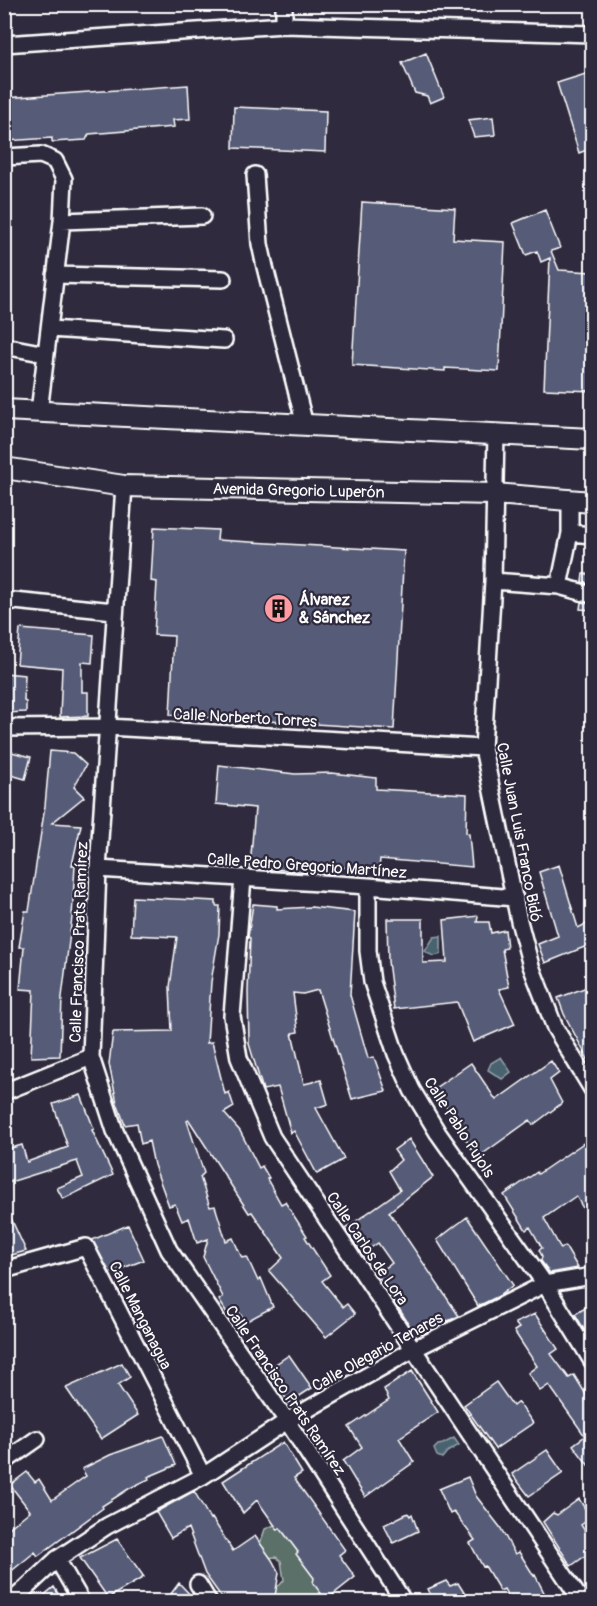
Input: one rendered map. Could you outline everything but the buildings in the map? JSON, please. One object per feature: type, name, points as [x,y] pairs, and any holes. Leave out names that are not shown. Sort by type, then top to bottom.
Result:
[{"type":"main road","points":[[4,410],[592,439]]},
{"type":"main road","name":"Avenida Gregorio Luperón","points":[[4,468],[124,486],[494,494],[592,502]]},
{"type":"street","points":[[284,4],[284,25]]},
{"type":"street","points":[[4,44],[284,25],[592,34]]},
{"type":"street","points":[[4,157],[41,155],[55,161],[64,179],[62,221],[39,412]]},
{"type":"street","points":[[255,175],[265,267],[305,424]]},
{"type":"street","points":[[62,221],[202,216]]},
{"type":"street","points":[[55,275],[223,279]]},
{"type":"street","points":[[49,328],[224,340]]},
{"type":"street","points":[[4,346],[46,354]]},
{"type":"street","name":"Calle Juan Luis Franco Bidó","points":[[496,433],[493,581],[483,748],[519,921],[541,996],[555,1028],[592,1089]]},
{"type":"street","name":"Calle Francisco Prats Ramírez","points":[[124,486],[98,869],[91,1057],[115,1131],[170,1250],[287,1421],[404,1602]]},
{"type":"street","points":[[559,586],[570,533],[570,501]]},
{"type":"street","points":[[570,533],[592,535]]},
{"type":"street","points":[[493,581],[559,586],[592,595]]},
{"type":"street","points":[[4,600],[114,610]]},
{"type":"street","name":"Calle Norberto Torres","points":[[4,728],[107,727],[483,748]]},
{"type":"street","name":"Calle Pedro Gregorio Martínez","points":[[98,869],[515,898]]},
{"type":"street","name":"Calle Carlos de Lora","points":[[243,878],[232,1016],[239,1058],[272,1137],[582,1602]]},
{"type":"street","name":"Calle Pablo Pujols","points":[[368,886],[368,951],[372,982],[396,1054],[412,1090],[438,1132],[545,1284],[592,1362]]},
{"type":"street","points":[[4,1092],[91,1057]]},
{"type":"street","name":"Calle Manganagua","points":[[4,1270],[86,1247],[203,1476]]},
{"type":"street","name":"Calle Olegario Tenares","points":[[11,1602],[57,1559],[107,1526],[203,1476],[287,1421],[414,1349],[545,1284],[592,1276]]},
{"type":"street","points":[[4,1462],[37,1439]]},
{"type":"street","points":[[57,1559],[82,1602]]},
{"type":"street","points":[[198,1584],[209,1602]]},
{"type":"green space","points":[[279,1523],[306,1547],[322,1601],[304,1601],[301,1596],[295,1595],[288,1601],[261,1601],[264,1594],[280,1585],[284,1580],[281,1561],[276,1557],[265,1558],[259,1547],[265,1529]]},
{"type":"water","points":[[441,936],[441,954],[433,956],[425,951],[434,937]]},
{"type":"water","points":[[501,1057],[511,1072],[502,1079],[488,1070],[491,1063]]},
{"type":"water","points":[[454,1438],[459,1445],[442,1458],[437,1456],[434,1449]]},
{"type":"place","name":"Álvarez & Sánchez","points":[[278,608]]}]
